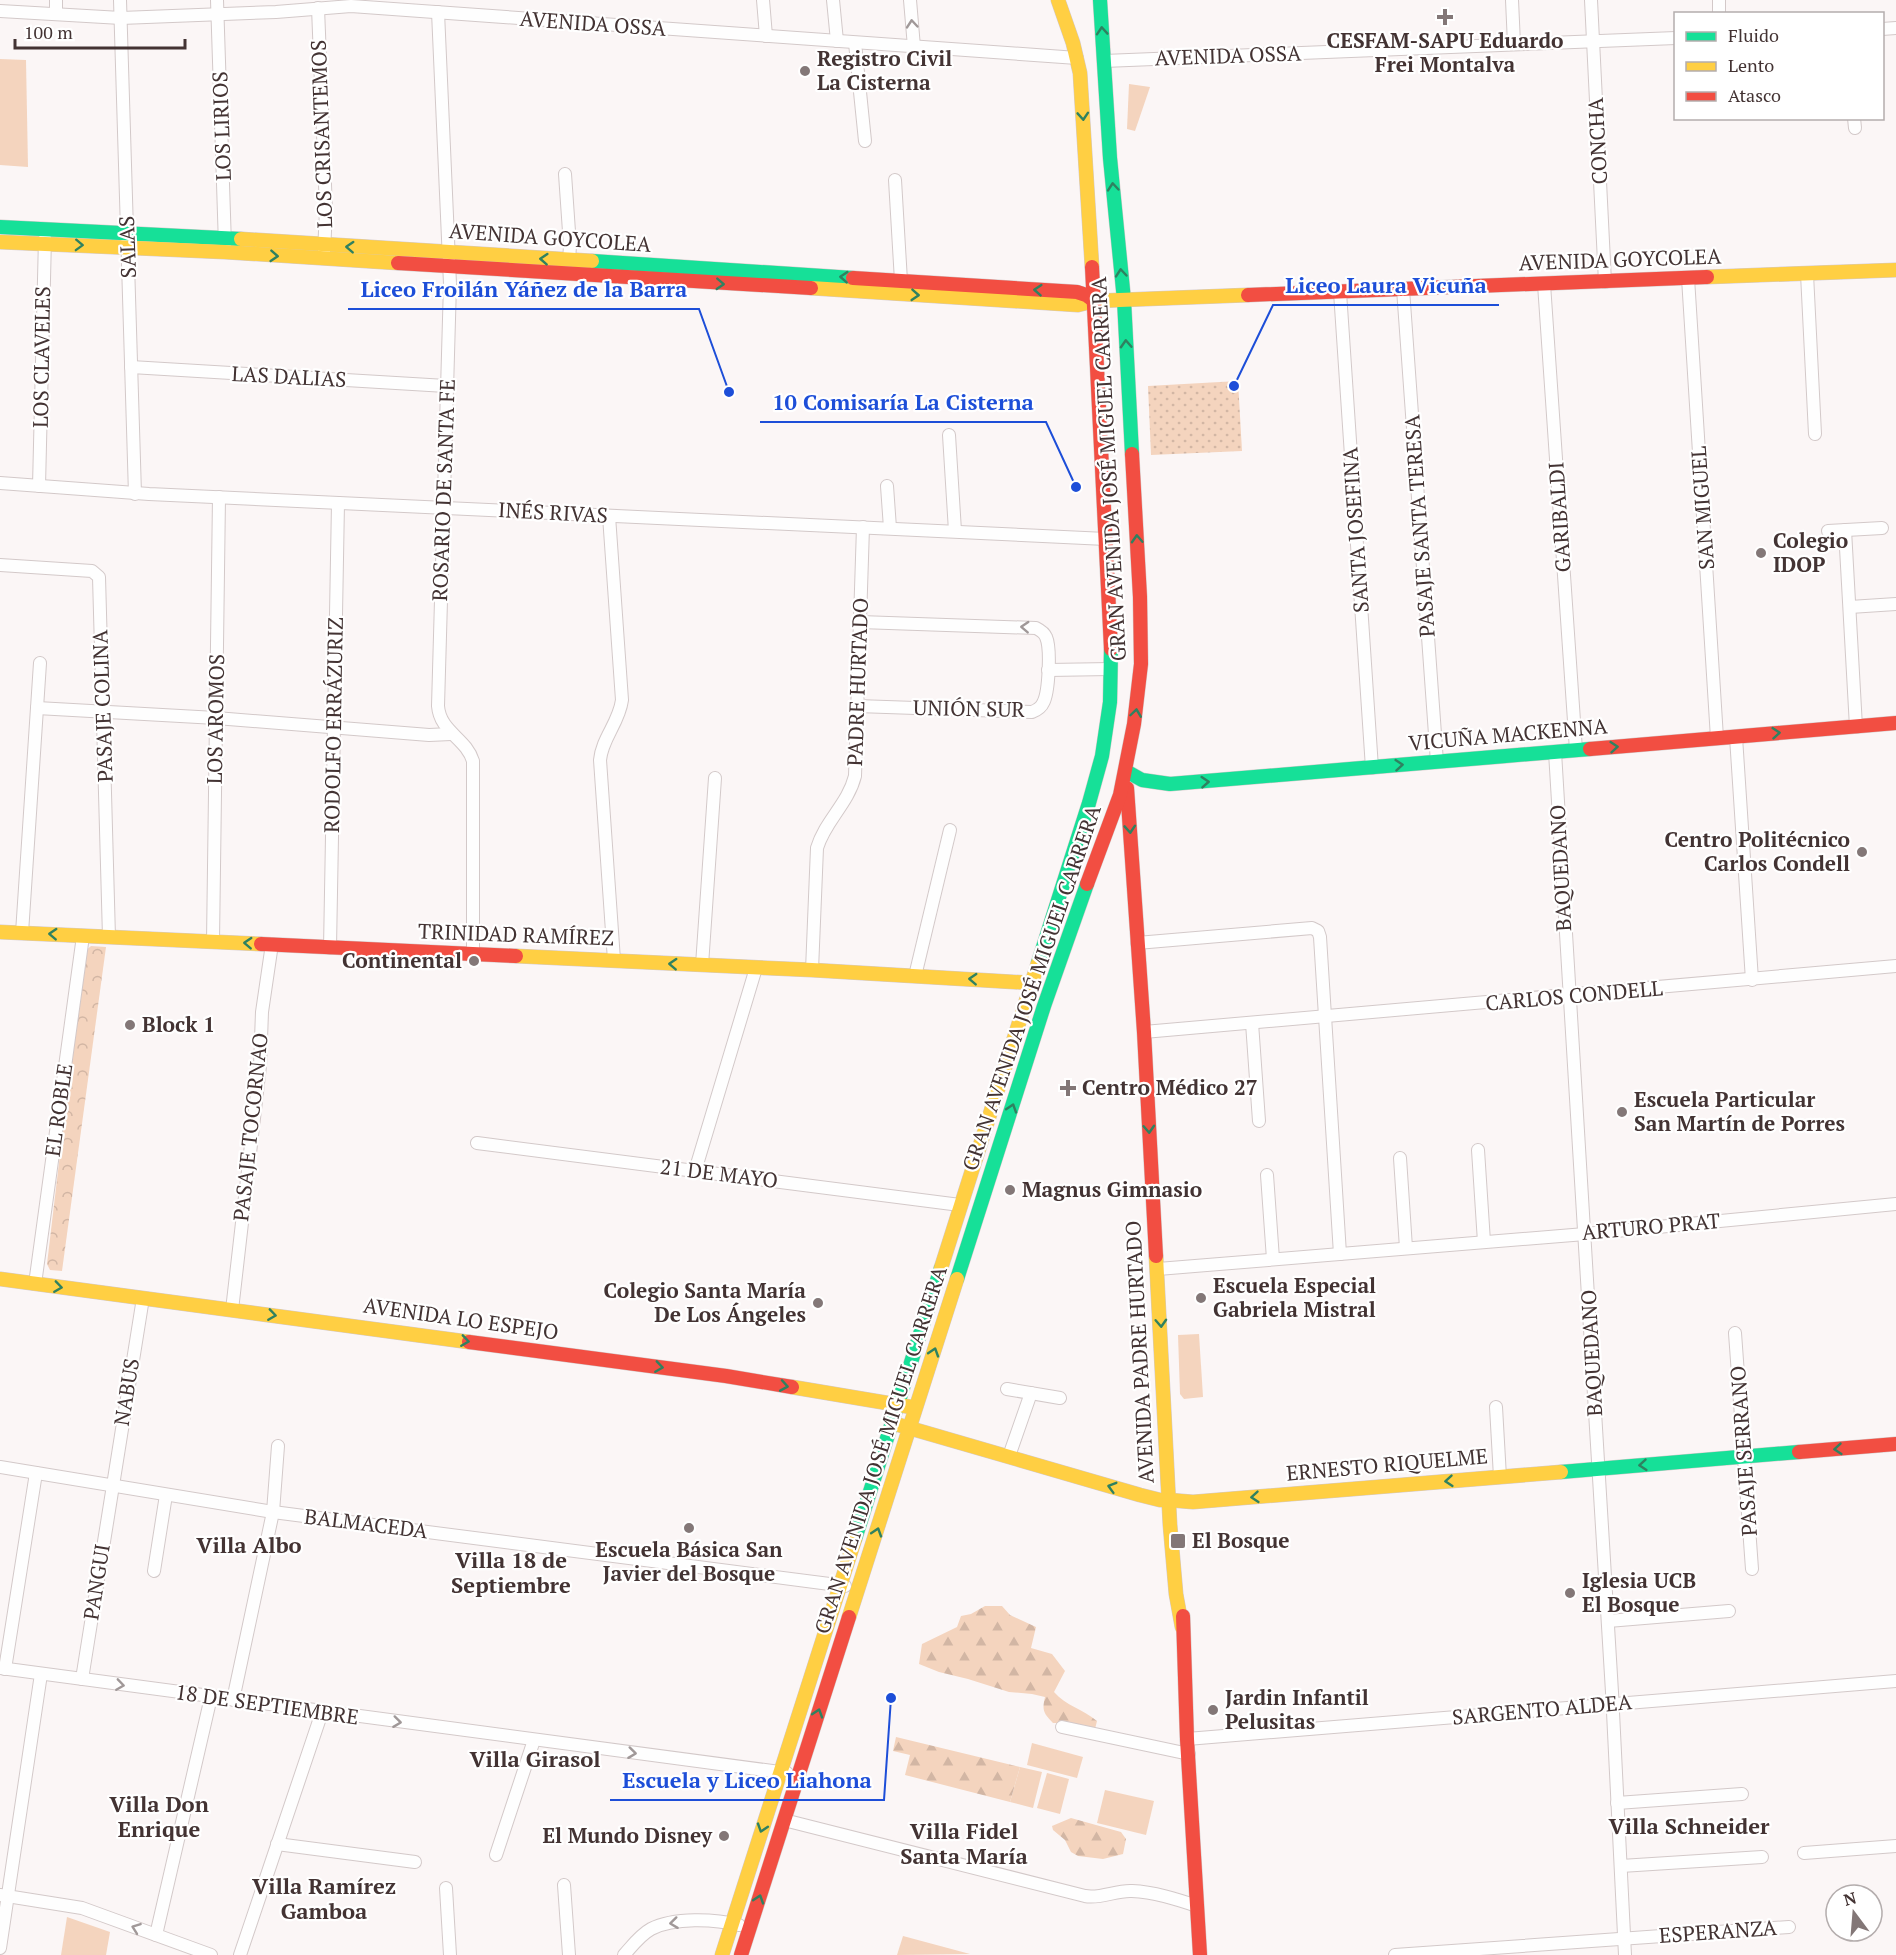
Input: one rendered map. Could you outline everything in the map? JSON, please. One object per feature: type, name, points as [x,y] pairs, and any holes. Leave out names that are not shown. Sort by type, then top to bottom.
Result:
[{"type":"main road","name":"GRAN AVENIDA JOSÉ MIGUEL CARRERA","points":[[722,1955],[1096,779],[1108,720],[1112,669],[1080,73],[1058,0]]},
{"type":"main road","name":"GRAN AVENIDA JOSÉ MIGUEL CARRERA","points":[[741,1955],[1044,1005],[1115,811],[1126,771],[1137,702],[1141,644],[1124,300],[1110,158],[1100,0]]},
{"type":"main road","name":"AVENIDA GOYCOLEA","points":[[0,227],[127,232],[324,260],[1078,305],[1094,301],[1896,270]]},
{"type":"main road","name":"AVENIDA GOYCOLEA","points":[[0,243],[128,247],[325,245],[1077,292],[1094,301]]},
{"type":"main road","points":[[1108,720],[1117,754],[1126,771]]},
{"type":"main road","name":"VICUÑA MACKENNA","points":[[1126,771],[1140,780],[1161,784],[1896,723]]},
{"type":"main road","name":"AVENIDA PADRE HURTADO","points":[[1126,771],[1158,1269],[1169,1500],[1178,1520],[1186,1580],[1182,1627],[1200,1955]]},
{"type":"main road","name":"TRINIDAD RAMÍREZ","points":[[0,932],[614,960],[1031,983]]},
{"type":"main road","points":[[1031,983],[1040,994],[1044,1005]]},
{"type":"main road","name":"AVENIDA LO ESPEJO","points":[[0,1279],[726,1376],[916,1408]]},
{"type":"main road","name":"ERNESTO RIQUELME","points":[[891,1423],[1140,1495],[1187,1503],[1896,1444]]},
{"type":"street","points":[[56,0],[56,15]]},
{"type":"street","name":"SALAS","points":[[120,0],[135,494]]},
{"type":"street","name":"LOS LIRIOS","points":[[217,0],[225,246]]},
{"type":"street","points":[[763,0],[766,36]]},
{"type":"street","points":[[833,0],[837,41]]},
{"type":"street","points":[[909,0],[914,47]]},
{"type":"street","points":[[1512,0],[1514,44]]},
{"type":"street","name":"CONCHA","points":[[1591,0],[1605,282]]},
{"type":"street","name":"AVENIDA OSSA","points":[[0,11],[121,18],[397,5],[438,12],[1077,58]]},
{"type":"street","name":"LOS CRISANTEMOS","points":[[318,8],[326,210],[324,260]]},
{"type":"street","name":"ROSARIO DE SANTA FE","points":[[438,12],[449,253],[438,706],[443,724],[466,746],[473,767],[473,955]]},
{"type":"street","name":"AVENIDA OSSA","points":[[1104,62],[1674,38]]},
{"type":"street","points":[[855,43],[865,141]]},
{"type":"street","points":[[565,174],[569,260]]},
{"type":"street","points":[[895,180],[901,281]]},
{"type":"street","name":"LOS CLAVELES","points":[[39,486],[45,229]]},
{"type":"street","points":[[1807,273],[1815,434]]},
{"type":"street","name":"SAN MIGUEL","points":[[1688,278],[1718,738]]},
{"type":"street","name":"GARIBALDI","points":[[1544,284],[1576,750]]},
{"type":"street","name":"PASAJE SANTA TERESA","points":[[1403,289],[1437,762]]},
{"type":"street","name":"SANTA JOSEFINA","points":[[1340,292],[1372,768]]},
{"type":"street","name":"LAS DALIAS","points":[[131,367],[446,386]]},
{"type":"street","points":[[950,435],[955,531]]},
{"type":"street","name":"INÉS RIVAS","points":[[0,483],[135,494],[1106,539]]},
{"type":"street","points":[[887,486],[890,528]]},
{"type":"street","name":"LOS AROMOS","points":[[213,942],[219,497]]},
{"type":"street","name":"RODOLFO ERRÁZURIZ","points":[[330,948],[338,503]]},
{"type":"street","points":[[609,516],[622,700],[619,716],[603,743],[600,760],[614,960]]},
{"type":"street","name":"PADRE HURTADO","points":[[812,970],[817,848],[824,831],[845,801],[854,782],[863,527]]},
{"type":"street","points":[[1828,531],[1882,528]]},
{"type":"street","points":[[1845,530],[1856,727]]},
{"type":"street","name":"PASAJE COLINA","points":[[0,565],[92,572],[98,574],[100,580],[109,937]]},
{"type":"street","points":[[1850,607],[1896,604]]},
{"type":"street","name":"UNIÓN SUR","points":[[857,706],[1032,712],[1044,703],[1048,670],[1047,639],[1043,632],[1036,628],[860,622]]},
{"type":"street","points":[[21,933],[40,663]]},
{"type":"street","points":[[1048,670],[1112,669]]},
{"type":"street","points":[[37,708],[216,718],[429,735],[451,734]]},
{"type":"street","points":[[1736,737],[1752,980]]},
{"type":"street","name":"BAQUEDANO","points":[[1555,752],[1568,996],[1585,1234],[1613,1704],[1625,1955]]},
{"type":"street","points":[[702,965],[715,778]]},
{"type":"street","points":[[915,976],[950,830]]},
{"type":"street","points":[[1137,943],[1315,929],[1320,934],[1340,1254]]},
{"type":"street","name":"EL ROBLE","points":[[35,1284],[83,936]]},
{"type":"street","name":"PASAJE TOCORNAO","points":[[232,1310],[260,1066],[262,1012],[272,944]]},
{"type":"street","name":"CARLOS CONDELL","points":[[1144,1032],[1896,966]]},
{"type":"street","points":[[695,1171],[756,968]]},
{"type":"street","points":[[1252,1023],[1259,1121]]},
{"type":"street","name":"21 DE MAYO","points":[[477,1143],[960,1205]]},
{"type":"street","points":[[1478,1150],[1484,1242]]},
{"type":"street","points":[[1400,1158],[1406,1248]]},
{"type":"street","points":[[1267,1175],[1273,1259]]},
{"type":"street","name":"ARTURO PRAT","points":[[1158,1269],[1585,1234],[1896,1204]]},
{"type":"street","name":"NABUS","points":[[112,1486],[143,1298]]},
{"type":"street","name":"PASAJE SERRANO","points":[[1736,1333],[1752,1569]]},
{"type":"street","points":[[1007,1389],[1060,1398]]},
{"type":"street","points":[[1009,1456],[1031,1393]]},
{"type":"street","points":[[1496,1407],[1500,1477]]},
{"type":"street","points":[[233,1700],[273,1512],[278,1446]]},
{"type":"street","name":"BALMACEDA","points":[[0,1467],[273,1512],[859,1588]]},
{"type":"street","points":[[2,1668],[36,1473]]},
{"type":"street","name":"PANGUI","points":[[82,1679],[112,1486]]},
{"type":"street","points":[[154,1571],[166,1495]]},
{"type":"street","points":[[1608,1622],[1729,1611]]},
{"type":"street","name":"18 DE SEPTIEMBRE","points":[[2,1668],[798,1776]]},
{"type":"street","points":[[0,1948],[4,1895],[41,1674]]},
{"type":"street","name":"SARGENTO ALDEA","points":[[1187,1739],[1896,1681]]},
{"type":"street","points":[[156,1935],[211,1697]]},
{"type":"street","points":[[240,1955],[322,1712]]},
{"type":"street","points":[[1062,1727],[1189,1755]]},
{"type":"street","points":[[496,1855],[534,1740]]},
{"type":"street","points":[[1617,1803],[1742,1794]]},
{"type":"street","points":[[784,1820],[1085,1896],[1094,1897],[1133,1891],[1154,1894],[1197,1906]]},
{"type":"street","points":[[278,1844],[415,1862]]},
{"type":"street","points":[[1804,1853],[1896,1846]]},
{"type":"street","points":[[1621,1866],[1762,1857]]},
{"type":"street","points":[[564,1885],[569,1955]]},
{"type":"street","points":[[446,1888],[450,1955]]},
{"type":"street","points":[[4,1895],[73,1905],[211,1955]]},
{"type":"street","points":[[624,1955],[642,1935],[662,1924],[702,1921],[732,1923],[750,1928]]},
{"type":"street","name":"ESPERANZA","points":[[1395,1955],[1789,1927]]},
{"type":"green space","points":[[0,59],[26,60],[28,167],[0,165]]},
{"type":"green space","points":[[1129,84],[1150,87],[1135,131],[1127,129]]},
{"type":"green space","points":[[1238,381],[1242,451],[1151,455],[1148,386]]},
{"type":"green space","points":[[91,946],[106,947],[62,1271],[50,1270],[47,1264],[84,952]]},
{"type":"green space","points":[[1199,1334],[1203,1397],[1184,1399],[1180,1394],[1178,1335]]},
{"type":"green space","points":[[985,1606],[1002,1606],[1010,1615],[1036,1627],[1031,1648],[1052,1654],[1065,1671],[1054,1692],[1064,1701],[1097,1721],[1095,1729],[1085,1729],[1073,1723],[1053,1723],[1044,1711],[1045,1697],[1009,1692],[919,1664],[922,1644],[957,1627],[961,1616],[971,1614]]},
{"type":"green space","points":[[896,1737],[1020,1767],[1010,1802],[905,1775],[910,1755],[893,1751]]},
{"type":"green space","points":[[1032,1743],[1083,1757],[1077,1778],[1027,1765]]},
{"type":"green space","points":[[1020,1767],[1042,1772],[1033,1808],[1010,1802]]},
{"type":"green space","points":[[1047,1773],[1069,1779],[1060,1814],[1037,1808]]},
{"type":"green space","points":[[1105,1790],[1154,1801],[1146,1835],[1097,1823]]},
{"type":"green space","points":[[1071,1818],[1121,1832],[1126,1839],[1123,1854],[1103,1859],[1078,1856],[1071,1852],[1065,1840],[1053,1830],[1052,1826]]},
{"type":"green space","points":[[67,1917],[110,1932],[106,1955],[61,1955]]},
{"type":"green space","points":[[903,1936],[970,1954],[897,1955]]},
{"type":"traffic: fast","points":[[1100,0],[1110,158],[1124,300],[1132,454]]},
{"type":"traffic: fast","points":[[0,227],[241,239]]},
{"type":"traffic: fast","points":[[592,261],[853,278]]},
{"type":"traffic: fast","points":[[1038,963],[1102,756],[1110,702],[1111,649]]},
{"type":"traffic: fast","points":[[1126,771],[1142,780],[1170,784],[1590,749]]},
{"type":"traffic: fast","points":[[957,1279],[1044,1006],[1087,884]]},
{"type":"traffic: fast","points":[[855,1539],[941,1268]]},
{"type":"traffic: fast","points":[[1561,1472],[1799,1452]]},
{"type":"traffic: slow","points":[[1058,0],[1073,43],[1080,73],[1092,267]]},
{"type":"traffic: slow","points":[[241,239],[592,261]]},
{"type":"traffic: slow","points":[[0,242],[225,252],[398,263]]},
{"type":"traffic: slow","points":[[1707,277],[1896,270]]},
{"type":"traffic: slow","points":[[811,288],[1078,305],[1094,301],[1248,295]]},
{"type":"traffic: slow","points":[[0,932],[261,944]]},
{"type":"traffic: slow","points":[[516,956],[1031,983]]},
{"type":"traffic: slow","points":[[941,1268],[1038,963]]},
{"type":"traffic: slow","points":[[1156,1256],[1170,1525],[1176,1594],[1182,1627]]},
{"type":"traffic: slow","points":[[0,1279],[469,1342]]},
{"type":"traffic: slow","points":[[849,1617],[957,1279]]},
{"type":"traffic: slow","points":[[792,1387],[911,1407]]},
{"type":"traffic: slow","points":[[899,1425],[1140,1495],[1169,1500]]},
{"type":"traffic: slow","points":[[1169,1500],[1193,1502],[1561,1472]]},
{"type":"traffic: slow","points":[[722,1955],[855,1539]]},
{"type":"traffic: jam","points":[[398,263],[811,288]]},
{"type":"traffic: jam","points":[[1092,267],[1111,649]]},
{"type":"traffic: jam","points":[[1248,295],[1707,277]]},
{"type":"traffic: jam","points":[[853,278],[1077,292],[1094,301]]},
{"type":"traffic: jam","points":[[1087,884],[1120,795],[1134,724],[1141,664],[1140,597],[1132,454]]},
{"type":"traffic: jam","points":[[1590,749],[1896,723]]},
{"type":"traffic: jam","points":[[1127,788],[1144,1032],[1156,1256]]},
{"type":"traffic: jam","points":[[261,944],[516,956]]},
{"type":"traffic: jam","points":[[469,1342],[792,1387]]},
{"type":"traffic: jam","points":[[1799,1452],[1896,1444]]},
{"type":"traffic: jam","points":[[1183,1616],[1187,1739],[1200,1955]]},
{"type":"traffic: jam","points":[[741,1955],[849,1617]]},
{"type":"place","name":"CESFAM-SAPU Eduardo Frei Montalva","points":[[1445,17]]},
{"type":"place","name":"Registro Civil La Cisterna","points":[[805,71]]},
{"type":"place","name":"Liceo Laura Vicuña","points":[[1234,386]]},
{"type":"place","name":"Liceo Froilán Yáñez de la Barra","points":[[729,392]]},
{"type":"place","name":"10 Comisaría La Cisterna","points":[[1076,487]]},
{"type":"place","name":"Colegio IDOP","points":[[1761,553]]},
{"type":"place","name":"Centro Politécnico Carlos Condell","points":[[1862,852]]},
{"type":"place","name":"Continental","points":[[474,961]]},
{"type":"place","name":"Block 1","points":[[130,1025]]},
{"type":"place","name":"Centro Médico 27","points":[[1068,1088]]},
{"type":"place","name":"Escuela Particular San Martín de Porres","points":[[1622,1112]]},
{"type":"place","name":"Magnus Gimnasio","points":[[1010,1190]]},
{"type":"place","name":"Escuela Especial Gabriela Mistral","points":[[1201,1298]]},
{"type":"place","name":"Colegio Santa María De Los Ángeles","points":[[818,1303]]},
{"type":"place","name":"Escuela Básica San Javier del Bosque","points":[[689,1528]]},
{"type":"place","name":"El Bosque","points":[[1178,1541]]},
{"type":"place","name":"Iglesia UCB El Bosque","points":[[1570,1593]]},
{"type":"place","name":"Escuela y Liceo Liahona","points":[[891,1698]]},
{"type":"place","name":"Jardin Infantil Pelusitas","points":[[1213,1710]]},
{"type":"place","name":"El Mundo Disney","points":[[724,1836]]},
{"type":"district","name":"Villa Albo","points":[[249,1545]]},
{"type":"district","name":"Villa 18 de Septiembre","points":[[511,1572]]},
{"type":"district","name":"Villa Girasol","points":[[535,1759]]},
{"type":"district","name":"Villa Don Enrique","points":[[159,1817]]},
{"type":"district","name":"Villa Schneider","points":[[1689,1826]]},
{"type":"district","name":"Villa Fidel Santa María","points":[[964,1844]]},
{"type":"district","name":"Villa Ramírez Gamboa","points":[[324,1898]]}]
